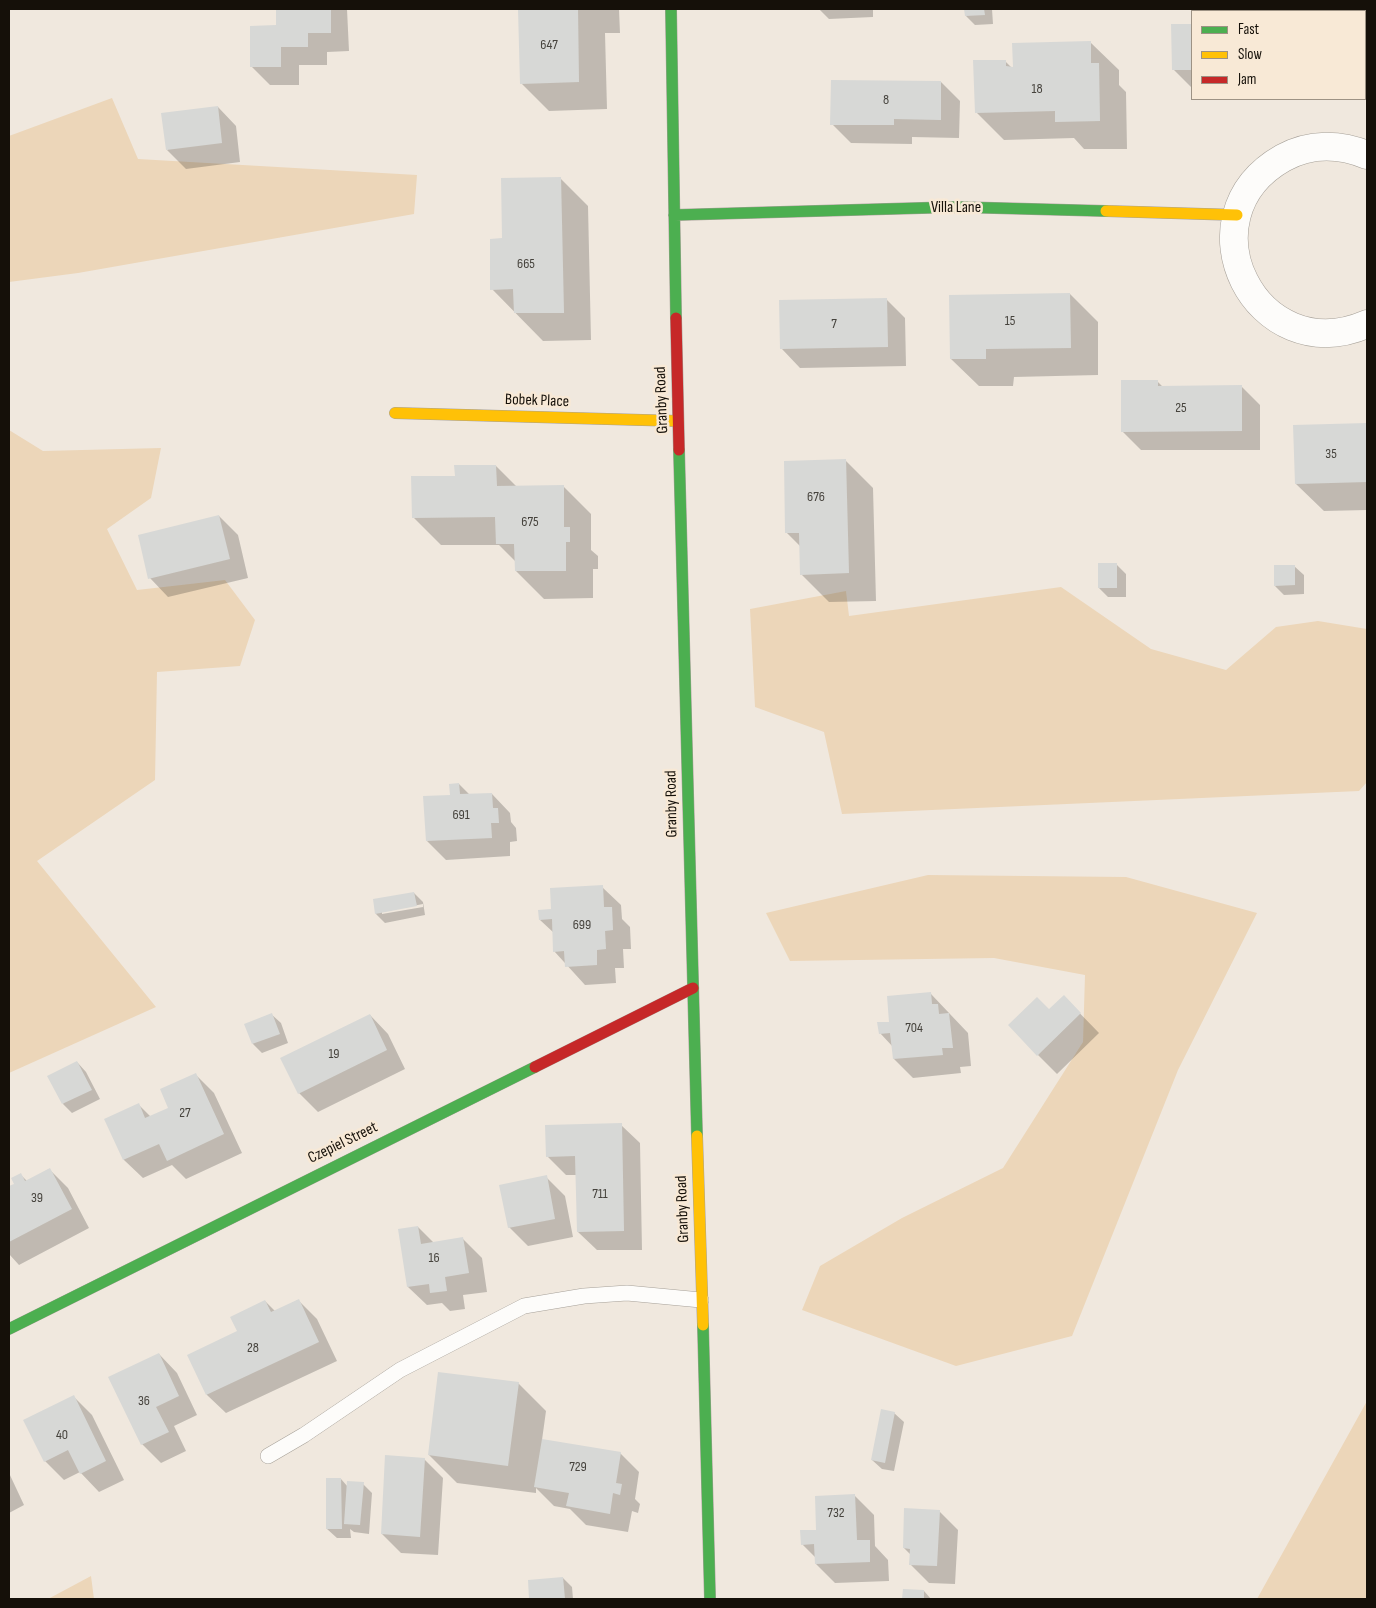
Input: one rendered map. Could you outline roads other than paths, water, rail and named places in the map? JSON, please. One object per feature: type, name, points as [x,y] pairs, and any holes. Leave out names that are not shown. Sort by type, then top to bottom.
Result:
[{"type":"street","name":"Granby Road","points":[[671,9],[678,421],[710,1599]]},
{"type":"street","points":[[1367,155],[1333,146],[1312,147],[1292,153],[1273,163],[1257,178],[1245,195],[1237,215],[1233,237],[1242,280],[1254,299],[1271,315],[1290,326],[1311,332],[1333,334],[1367,324]]},
{"type":"street","name":"Villa Lane","points":[[674,215],[957,207],[1237,215]]},
{"type":"street","name":"Bobek Place","points":[[394,413],[678,421]]},
{"type":"street","name":"Czepiel Street","points":[[9,1329],[692,988]]},
{"type":"lane","points":[[268,1456],[304,1435],[400,1370],[524,1306],[584,1296],[627,1292],[701,1300]]}]
